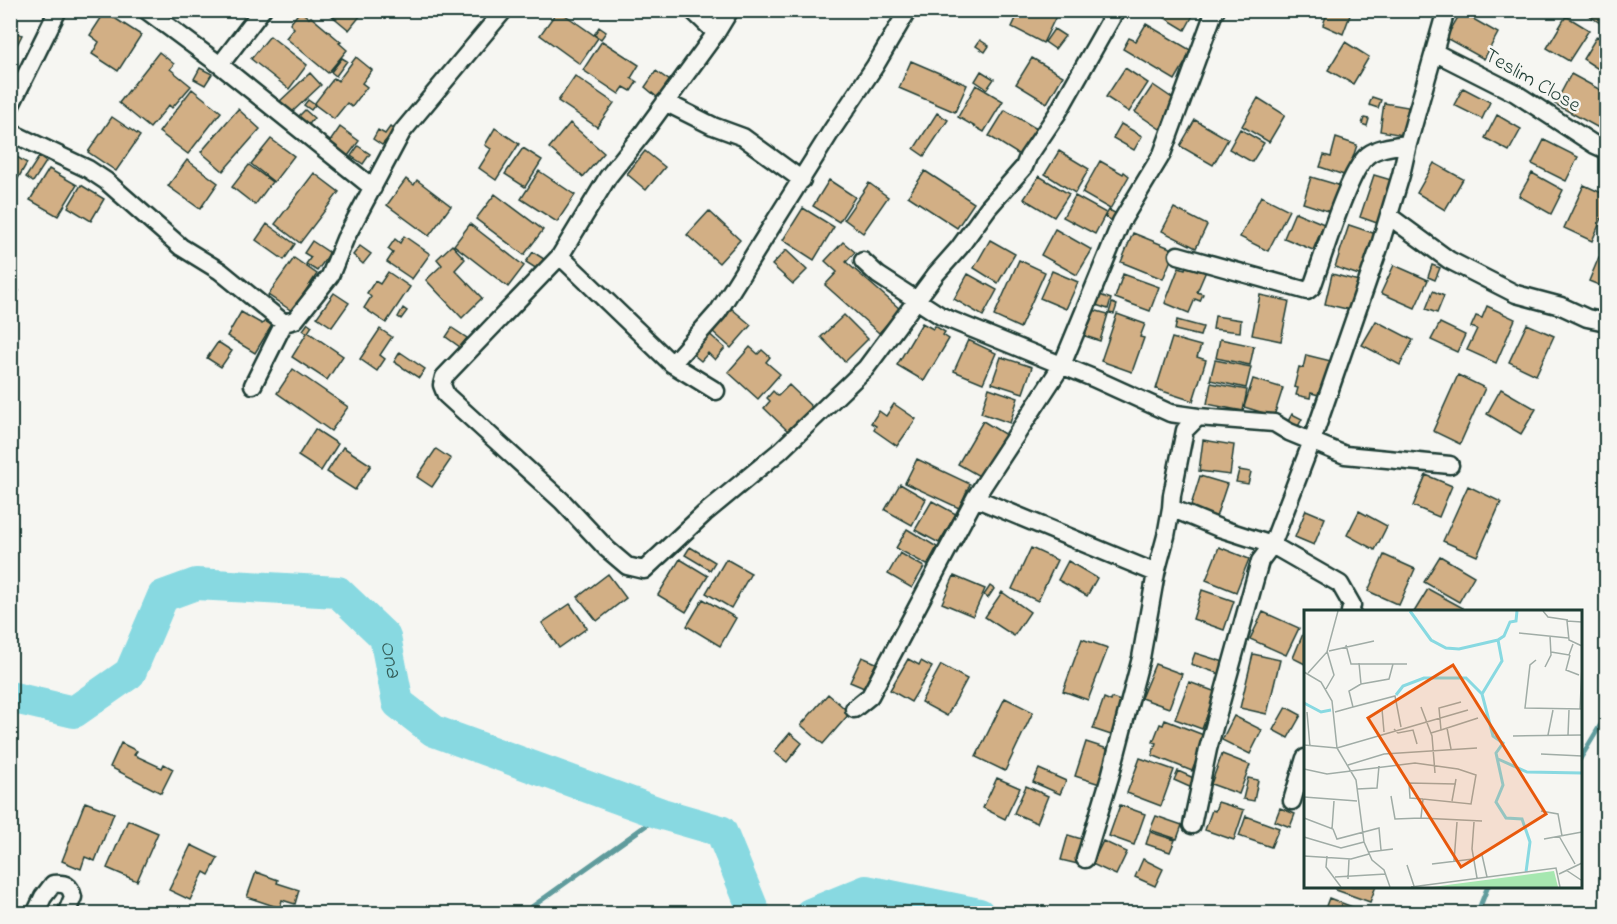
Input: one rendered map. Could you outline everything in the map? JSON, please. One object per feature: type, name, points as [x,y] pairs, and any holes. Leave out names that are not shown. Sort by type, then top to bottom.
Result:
[{"type":"street","points":[[10,107],[58,10]]},
{"type":"street","points":[[146,10],[220,65],[373,188]]},
{"type":"street","points":[[220,65],[262,10]]},
{"type":"street","points":[[253,385],[284,323],[296,320],[330,276],[345,239],[402,132],[504,10]]},
{"type":"street","points":[[692,10],[716,33]]},
{"type":"street","points":[[730,10],[716,33],[609,177],[560,256],[444,377],[442,385],[446,394],[562,501],[608,549],[627,566],[644,570],[705,513],[780,451],[866,368],[936,274],[959,248],[992,203],[1024,167],[1116,10]]},
{"type":"street","points":[[672,364],[718,312],[832,129],[875,66],[908,10]]},
{"type":"street","points":[[854,709],[870,696],[975,498],[1062,365],[1121,222],[1162,154],[1216,10]]},
{"type":"street","points":[[1192,825],[1208,749],[1260,561],[1272,545],[1312,441],[1389,216],[1446,10]]},
{"type":"street","name":"Teslim Close","points":[[1434,52],[1515,93],[1606,150]]},
{"type":"street","points":[[665,102],[712,126],[743,136],[802,180]]},
{"type":"street","points":[[10,132],[88,169],[106,181],[181,247],[220,271],[284,323]]},
{"type":"street","points":[[1178,255],[1307,291],[1312,286],[1360,162],[1370,153],[1381,148],[1408,144]]},
{"type":"street","points":[[1389,216],[1449,260],[1516,294],[1561,306],[1587,318],[1606,322]]},
{"type":"street","points":[[560,256],[672,364],[716,391]]},
{"type":"street","points":[[863,261],[878,275],[940,316],[1062,365],[1170,413],[1274,423],[1345,455],[1450,465]]},
{"type":"street","points":[[1085,859],[1110,777],[1141,658],[1185,430],[1198,417]]},
{"type":"street","points":[[975,498],[1156,573]]},
{"type":"street","points":[[1171,508],[1219,528],[1272,545],[1340,585],[1352,605],[1351,610]]},
{"type":"street","points":[[1292,801],[1304,761]]},
{"type":"street","points":[[35,914],[43,897],[53,884],[64,883],[70,887],[74,897],[66,914]]},
{"type":"building","points":[[325,10],[365,10],[349,30]]},
{"type":"building","points":[[558,10],[598,38],[580,64],[540,35]]},
{"type":"building","points":[[1020,10],[1059,10],[1043,43],[1012,27]]},
{"type":"building","points":[[1152,10],[1196,10],[1185,30]]},
{"type":"building","points":[[1328,10],[1352,10],[1343,34],[1323,25]]},
{"type":"building","points":[[1581,10],[1606,10],[1606,27]]},
{"type":"building","points":[[300,11],[309,18],[311,17],[341,42],[339,43],[347,50],[328,73],[286,38],[294,28],[290,24]]},
{"type":"building","points":[[105,12],[141,35],[118,71],[92,54],[99,42],[90,35]]},
{"type":"building","points":[[1461,12],[1498,33],[1484,59],[1446,38]]},
{"type":"building","points":[[1566,16],[1589,30],[1569,61],[1547,48]]},
{"type":"building","points":[[1146,24],[1192,51],[1175,80],[1123,49],[1129,38],[1136,41]]},
{"type":"building","points":[[599,27],[606,32],[601,39],[594,35]]},
{"type":"building","points":[[1054,29],[1065,36],[1055,49],[1045,42]]},
{"type":"building","points":[[10,30],[22,35],[10,59]]},
{"type":"building","points":[[270,36],[307,65],[289,89],[251,59]]},
{"type":"building","points":[[1597,36],[1606,42],[1606,74],[1583,59]]},
{"type":"building","points":[[980,40],[989,46],[985,52],[976,46]]},
{"type":"building","points":[[602,41],[639,65],[631,78],[637,82],[631,91],[624,87],[619,94],[583,70]]},
{"type":"building","points":[[1345,42],[1369,57],[1353,84],[1328,70]]},
{"type":"building","points":[[159,52],[174,64],[170,69],[191,86],[172,108],[169,105],[150,128],[119,103]]},
{"type":"building","points":[[356,57],[372,70],[362,83],[367,87],[352,107],[347,103],[334,119],[314,104],[334,78],[338,81]]},
{"type":"building","points":[[342,58],[347,61],[336,76],[331,72]]},
{"type":"building","points":[[1032,58],[1063,76],[1047,103],[1016,84]]},
{"type":"building","points":[[911,61],[967,85],[955,112],[899,88]]},
{"type":"building","points":[[200,68],[212,74],[205,85],[194,79]]},
{"type":"building","points":[[1125,68],[1148,83],[1129,112],[1106,97]]},
{"type":"building","points":[[656,71],[670,81],[658,98],[645,87]]},
{"type":"building","points":[[981,71],[994,79],[987,89],[975,81]]},
{"type":"building","points":[[310,73],[321,85],[290,114],[279,102]]},
{"type":"building","points":[[10,74],[18,77],[10,93]]},
{"type":"building","points":[[1571,74],[1606,93],[1606,132],[1555,104]]},
{"type":"building","points":[[575,76],[614,103],[597,127],[558,101]]},
{"type":"building","points":[[976,85],[1003,101],[984,132],[958,117]]},
{"type":"building","points":[[1153,85],[1178,102],[1160,129],[1135,112]]},
{"type":"building","points":[[1463,88],[1490,102],[1482,119],[1454,105]]},
{"type":"building","points":[[192,89],[221,112],[188,154],[159,132]]},
{"type":"building","points":[[1372,97],[1381,100],[1378,108],[1369,105]]},
{"type":"building","points":[[1258,98],[1285,115],[1269,142],[1242,126]]},
{"type":"building","points":[[308,100],[315,105],[311,110],[304,105]]},
{"type":"building","points":[[1384,103],[1408,107],[1403,135],[1380,131]]},
{"type":"building","points":[[238,109],[260,129],[223,171],[201,152]]},
{"type":"building","points":[[305,110],[314,118],[307,127],[297,118]]},
{"type":"building","points":[[1005,110],[1037,129],[1021,156],[989,136]]},
{"type":"building","points":[[937,113],[948,120],[924,156],[914,149]]},
{"type":"building","points":[[1497,115],[1521,129],[1509,151],[1485,138]]},
{"type":"building","points":[[112,117],[140,136],[116,171],[88,152]]},
{"type":"building","points":[[1364,118],[1369,119],[1367,126],[1362,124]]},
{"type":"building","points":[[1195,120],[1228,139],[1213,165],[1180,146]]},
{"type":"building","points":[[570,123],[604,153],[583,177],[549,148]]},
{"type":"building","points":[[1121,124],[1142,136],[1134,150],[1113,138]]},
{"type":"building","points":[[340,127],[359,141],[348,156],[329,143]]},
{"type":"building","points":[[390,127],[395,130],[382,145],[373,139],[378,130],[385,134]]},
{"type":"building","points":[[495,128],[519,144],[496,180],[479,168],[491,149],[485,145]]},
{"type":"building","points":[[1240,129],[1264,143],[1252,162],[1229,149]]},
{"type":"building","points":[[1336,138],[1357,145],[1347,176],[1320,167],[1324,155],[1331,157]]},
{"type":"building","points":[[271,139],[294,156],[274,182],[251,164]]},
{"type":"building","points":[[1544,140],[1578,157],[1566,181],[1532,164]]},
{"type":"building","points":[[358,146],[370,154],[363,164],[351,156]]},
{"type":"building","points":[[523,148],[542,160],[525,187],[505,174]]},
{"type":"building","points":[[645,151],[665,167],[646,190],[627,174]]},
{"type":"building","points":[[1059,151],[1089,169],[1075,193],[1045,174]]},
{"type":"building","points":[[10,153],[27,163],[13,187],[10,186]]},
{"type":"building","points":[[39,157],[46,162],[33,182],[26,177]]},
{"type":"building","points":[[187,160],[218,183],[200,209],[168,186]]},
{"type":"building","points":[[1100,161],[1129,176],[1110,209],[1082,193]]},
{"type":"building","points":[[1434,163],[1463,179],[1445,210],[1417,193]]},
{"type":"building","points":[[249,165],[272,182],[255,205],[232,187]]},
{"type":"building","points":[[49,169],[77,185],[58,216],[30,200]]},
{"type":"building","points":[[539,171],[575,195],[557,222],[521,199]]},
{"type":"building","points":[[925,171],[974,203],[957,228],[908,196]]},
{"type":"building","points":[[314,173],[339,192],[300,243],[275,224]]},
{"type":"building","points":[[1532,173],[1563,190],[1551,214],[1519,196]]},
{"type":"building","points":[[1374,175],[1391,180],[1377,223],[1360,217]]},
{"type":"building","points":[[1039,176],[1069,194],[1054,217],[1024,199]]},
{"type":"building","points":[[1311,177],[1345,187],[1337,214],[1303,203]]},
{"type":"building","points":[[406,179],[414,185],[417,180],[451,206],[429,236],[387,205]]},
{"type":"building","points":[[829,180],[855,197],[839,222],[813,206]]},
{"type":"building","points":[[869,183],[888,197],[863,233],[844,219]]},
{"type":"building","points":[[81,185],[104,199],[91,221],[68,207]]},
{"type":"building","points":[[1584,185],[1606,195],[1606,209],[1592,241],[1564,228]]},
{"type":"building","points":[[495,194],[543,230],[524,255],[476,219]]},
{"type":"building","points":[[1075,196],[1106,213],[1095,234],[1063,217]]},
{"type":"building","points":[[1261,196],[1289,210],[1268,251],[1240,237]]},
{"type":"building","points":[[803,208],[834,227],[814,260],[783,240]]},
{"type":"building","points":[[1174,208],[1207,225],[1196,248],[1162,231]]},
{"type":"building","points":[[1109,210],[1117,214],[1113,221],[1105,217]]},
{"type":"building","points":[[709,211],[740,240],[719,263],[687,235]]},
{"type":"building","points":[[1295,212],[1324,224],[1313,250],[1284,238]]},
{"type":"building","points":[[267,224],[295,244],[284,260],[256,240]]},
{"type":"building","points":[[470,224],[524,266],[508,287],[454,245]]},
{"type":"building","points":[[1349,225],[1376,234],[1362,276],[1335,267]]},
{"type":"building","points":[[1055,229],[1092,250],[1077,275],[1041,255]]},
{"type":"building","points":[[1133,233],[1175,250],[1163,279],[1121,262]]},
{"type":"building","points":[[404,236],[430,254],[412,279],[387,262],[393,253],[388,249],[395,239],[400,243]]},
{"type":"building","points":[[990,240],[1015,254],[998,283],[974,268]]},
{"type":"building","points":[[312,241],[330,253],[317,271],[306,264],[311,257],[304,253]]},
{"type":"building","points":[[843,242],[855,252],[846,262],[900,309],[879,333],[825,285],[837,272],[825,261]]},
{"type":"building","points":[[452,245],[465,259],[455,270],[482,298],[462,318],[426,280],[442,265],[437,259]]},
{"type":"building","points":[[360,246],[371,254],[363,264],[353,255]]},
{"type":"building","points":[[786,250],[807,270],[793,284],[772,265]]},
{"type":"building","points":[[533,252],[544,259],[537,269],[526,262]]},
{"type":"building","points":[[1599,257],[1606,260],[1606,288],[1589,281]]},
{"type":"building","points":[[294,258],[317,274],[292,311],[268,295]]},
{"type":"building","points":[[1019,260],[1045,272],[1020,328],[994,316]]},
{"type":"building","points":[[1187,264],[1206,271],[1197,292],[1203,294],[1200,301],[1195,299],[1189,313],[1165,303],[1179,267],[1185,269]]},
{"type":"building","points":[[1394,265],[1428,280],[1415,308],[1381,293]]},
{"type":"building","points":[[1432,265],[1440,268],[1435,280],[1428,277]]},
{"type":"building","points":[[1052,271],[1078,282],[1066,309],[1040,298]]},
{"type":"building","points":[[388,272],[410,287],[386,323],[364,308],[371,297],[367,293],[375,281],[380,284]]},
{"type":"building","points":[[968,274],[997,290],[983,316],[954,299]]},
{"type":"building","points":[[1123,274],[1159,287],[1150,311],[1115,298]]},
{"type":"building","points":[[1332,274],[1359,281],[1351,310],[1325,304]]},
{"type":"building","points":[[10,280],[19,291],[10,298]]},
{"type":"building","points":[[1433,291],[1444,296],[1437,313],[1426,309]]},
{"type":"building","points":[[334,293],[349,303],[332,327],[317,317]]},
{"type":"building","points":[[1100,295],[1111,299],[1108,309],[1096,305]]},
{"type":"building","points":[[1260,295],[1289,301],[1281,341],[1252,335]]},
{"type":"building","points":[[1112,303],[1117,305],[1114,314],[1109,313]]},
{"type":"building","points":[[1487,306],[1515,319],[1496,363],[1467,350],[1477,329],[1471,327],[1476,316],[1482,318]]},
{"type":"building","points":[[403,308],[407,311],[401,319],[398,317]]},
{"type":"building","points":[[732,309],[751,325],[731,348],[712,331]]},
{"type":"building","points":[[1093,310],[1108,314],[1100,341],[1085,336]]},
{"type":"building","points":[[241,312],[262,324],[265,321],[272,325],[255,353],[227,336]]},
{"type":"building","points":[[1117,314],[1145,324],[1140,337],[1144,338],[1132,372],[1101,361]]},
{"type":"building","points":[[844,315],[868,339],[845,362],[821,337]]},
{"type":"building","points":[[1215,316],[1241,320],[1240,332],[1213,329]]},
{"type":"building","points":[[1177,320],[1203,327],[1200,336],[1175,330]]},
{"type":"building","points":[[1376,321],[1413,340],[1400,365],[1362,345]]},
{"type":"building","points":[[308,323],[312,326],[308,332],[343,356],[327,380],[292,357],[307,333],[303,330]]},
{"type":"building","points":[[922,323],[933,329],[935,326],[945,332],[943,335],[949,339],[924,381],[897,365]]},
{"type":"building","points":[[1440,323],[1465,335],[1457,352],[1431,340]]},
{"type":"building","points":[[1527,324],[1554,336],[1536,375],[1509,362]]},
{"type":"building","points":[[452,328],[467,338],[460,347],[446,337]]},
{"type":"building","points":[[380,329],[392,337],[380,355],[385,359],[377,371],[360,359]]},
{"type":"building","points":[[706,331],[725,348],[715,360],[708,353],[701,361],[689,351]]},
{"type":"building","points":[[1172,338],[1201,346],[1197,357],[1206,360],[1193,401],[1156,389]]},
{"type":"building","points":[[1220,339],[1254,346],[1250,365],[1216,358]]},
{"type":"building","points":[[968,340],[996,353],[983,383],[954,371]]},
{"type":"building","points":[[218,342],[232,351],[221,367],[207,358]]},
{"type":"building","points":[[750,347],[758,354],[762,350],[770,357],[766,362],[780,374],[758,399],[728,372]]},
{"type":"building","points":[[1606,351],[1606,368],[1602,366]]},
{"type":"building","points":[[400,352],[425,369],[419,378],[394,362]]},
{"type":"building","points":[[1306,355],[1335,362],[1328,391],[1320,389],[1319,395],[1311,393],[1310,398],[1296,395],[1298,388],[1294,387],[1299,367],[1303,368]]},
{"type":"building","points":[[1001,357],[1032,367],[1023,393],[992,383]]},
{"type":"building","points":[[1215,360],[1251,367],[1246,388],[1210,380]]},
{"type":"building","points":[[293,369],[348,407],[331,431],[277,393]]},
{"type":"building","points":[[1458,375],[1485,388],[1460,444],[1433,431]]},
{"type":"building","points":[[1253,379],[1283,388],[1274,416],[1244,407]]},
{"type":"building","points":[[1211,383],[1247,390],[1243,411],[1207,404]]},
{"type":"building","points":[[789,385],[813,408],[790,433],[764,408],[770,401],[767,398],[773,391],[778,396]]},
{"type":"building","points":[[989,388],[1018,398],[1010,423],[981,413]]},
{"type":"building","points":[[1501,389],[1536,409],[1521,434],[1487,414]]},
{"type":"building","points":[[894,404],[916,419],[897,446],[874,430],[876,426],[871,423],[879,411],[886,416]]},
{"type":"building","points":[[1292,414],[1302,419],[1296,430],[1286,425]]},
{"type":"building","points":[[983,421],[1006,435],[981,477],[958,464]]},
{"type":"building","points":[[315,429],[338,444],[321,471],[298,456]]},
{"type":"building","points":[[1203,440],[1234,445],[1230,475],[1199,471]]},
{"type":"building","points":[[343,447],[371,465],[355,490],[327,472]]},
{"type":"building","points":[[436,449],[451,459],[432,487],[417,477]]},
{"type":"building","points":[[917,459],[970,484],[959,508],[905,483]]},
{"type":"building","points":[[1239,470],[1251,472],[1248,484],[1236,482]]},
{"type":"building","points":[[1426,475],[1452,486],[1439,517],[1413,506]]},
{"type":"building","points":[[1200,476],[1227,484],[1215,520],[1189,512]]},
{"type":"building","points":[[900,484],[926,499],[912,525],[885,510]]},
{"type":"building","points":[[1468,486],[1501,502],[1477,556],[1443,541]]},
{"type":"building","points":[[932,501],[956,514],[939,543],[915,530]]},
{"type":"building","points":[[1306,510],[1325,518],[1314,545],[1295,537]]},
{"type":"building","points":[[1359,511],[1387,526],[1375,550],[1347,535]]},
{"type":"building","points":[[907,529],[937,547],[927,565],[896,548]]},
{"type":"building","points":[[690,547],[715,562],[710,570],[685,555]]},
{"type":"building","points":[[1219,547],[1249,559],[1236,592],[1206,580]]},
{"type":"building","points":[[1031,548],[1057,560],[1038,601],[1012,589]]},
{"type":"building","points":[[900,553],[924,567],[912,588],[888,574]]},
{"type":"building","points":[[1384,555],[1415,569],[1399,605],[1368,591]]},
{"type":"building","points":[[1440,556],[1474,576],[1459,602],[1424,582]]},
{"type":"building","points":[[680,559],[708,576],[686,612],[658,595]]},
{"type":"building","points":[[726,559],[751,573],[731,608],[706,593]]},
{"type":"building","points":[[1068,561],[1097,578],[1087,596],[1058,580]]},
{"type":"building","points":[[608,574],[626,598],[597,621],[578,597]]},
{"type":"building","points":[[954,576],[985,589],[973,616],[942,603]]},
{"type":"building","points":[[990,586],[994,589],[988,598],[984,595]]},
{"type":"building","points":[[1428,589],[1463,608],[1462,610],[1415,610]]},
{"type":"building","points":[[1202,590],[1234,601],[1224,630],[1193,619]]},
{"type":"building","points":[[1002,592],[1030,612],[1014,636],[985,617]]},
{"type":"building","points":[[703,599],[736,618],[720,646],[687,626]]},
{"type":"building","points":[[570,604],[587,628],[559,648],[542,623]]},
{"type":"building","points":[[1263,612],[1299,628],[1286,655],[1250,639]]},
{"type":"building","points":[[1304,631],[1304,664],[1293,658]]},
{"type":"building","points":[[1082,639],[1108,648],[1088,700],[1063,691]]},
{"type":"building","points":[[1195,653],[1224,662],[1220,674],[1191,664]]},
{"type":"building","points":[[1253,654],[1280,660],[1267,714],[1240,708]]},
{"type":"building","points":[[862,657],[876,663],[864,688],[850,682]]},
{"type":"building","points":[[908,659],[919,665],[921,661],[932,667],[911,702],[890,690]]},
{"type":"building","points":[[1155,664],[1182,674],[1169,708],[1141,698]]},
{"type":"building","points":[[941,665],[967,679],[947,716],[921,702]]},
{"type":"building","points":[[1189,682],[1216,692],[1202,729],[1175,719]]},
{"type":"building","points":[[828,694],[850,713],[823,744],[801,725]]},
{"type":"building","points":[[1005,698],[1033,712],[1005,771],[976,757]]},
{"type":"building","points":[[1104,698],[1126,703],[1114,736],[1093,729]]},
{"type":"building","points":[[1286,707],[1301,715],[1288,738],[1273,730]]},
{"type":"building","points":[[1234,716],[1262,730],[1250,754],[1222,740]]},
{"type":"building","points":[[1165,720],[1206,736],[1192,771],[1152,755],[1156,743],[1153,742],[1160,724],[1163,725]]},
{"type":"building","points":[[790,733],[802,743],[787,762],[774,752]]},
{"type":"building","points":[[1086,742],[1114,751],[1103,785],[1075,776]]},
{"type":"building","points":[[121,743],[137,751],[134,755],[162,768],[164,764],[173,769],[161,793],[110,767]]},
{"type":"building","points":[[1222,754],[1250,765],[1239,794],[1211,784]]},
{"type":"building","points":[[1140,758],[1174,770],[1161,806],[1127,793]]},
{"type":"building","points":[[1039,769],[1066,781],[1060,794],[1033,782]]},
{"type":"building","points":[[1178,771],[1198,780],[1194,789],[1174,780]]},
{"type":"building","points":[[997,778],[1020,788],[1005,819],[983,808]]},
{"type":"building","points":[[1248,778],[1258,780],[1254,801],[1243,799]]},
{"type":"building","points":[[1026,786],[1048,796],[1037,823],[1014,813]]},
{"type":"building","points":[[85,802],[114,813],[95,861],[85,857],[81,869],[62,861]]},
{"type":"building","points":[[1218,802],[1244,810],[1234,840],[1205,830],[1212,810],[1215,811]]},
{"type":"building","points":[[1120,805],[1145,814],[1134,845],[1109,836]]},
{"type":"building","points":[[1280,808],[1295,814],[1290,827],[1275,821]]},
{"type":"building","points":[[1156,816],[1182,825],[1177,839],[1150,830]]},
{"type":"building","points":[[1246,816],[1279,828],[1271,847],[1239,836]]},
{"type":"building","points":[[128,820],[158,833],[137,881],[107,868]]},
{"type":"building","points":[[1150,832],[1175,840],[1170,852],[1146,844]]},
{"type":"building","points":[[1068,835],[1085,840],[1078,864],[1061,860]]},
{"type":"building","points":[[1103,841],[1127,852],[1116,875],[1092,864]]},
{"type":"building","points":[[191,845],[218,858],[209,875],[204,872],[190,900],[169,890]]},
{"type":"building","points":[[1143,859],[1163,869],[1155,886],[1135,877]]},
{"type":"building","points":[[256,872],[278,880],[277,883],[299,890],[295,904],[282,900],[280,908],[247,897]]},
{"type":"building","points":[[1337,888],[1375,888],[1370,902],[1336,890]]},
{"type":"building","points":[[1329,898],[1360,910],[1359,914],[1323,914]]},
{"type":"waterway","name":"Ona","points":[[10,697],[74,712],[130,673],[163,596],[196,584],[338,592],[385,637],[398,703],[434,731],[662,814],[721,831],[755,914]]},
{"type":"waterway","points":[[1581,757],[1606,716]]},
{"type":"waterway","points":[[522,914],[662,814]]},
{"type":"waterway","points":[[1477,914],[1487,888]]},
{"type":"waterway","name":"Ona","points":[[810,914],[866,891],[979,914]]}]
